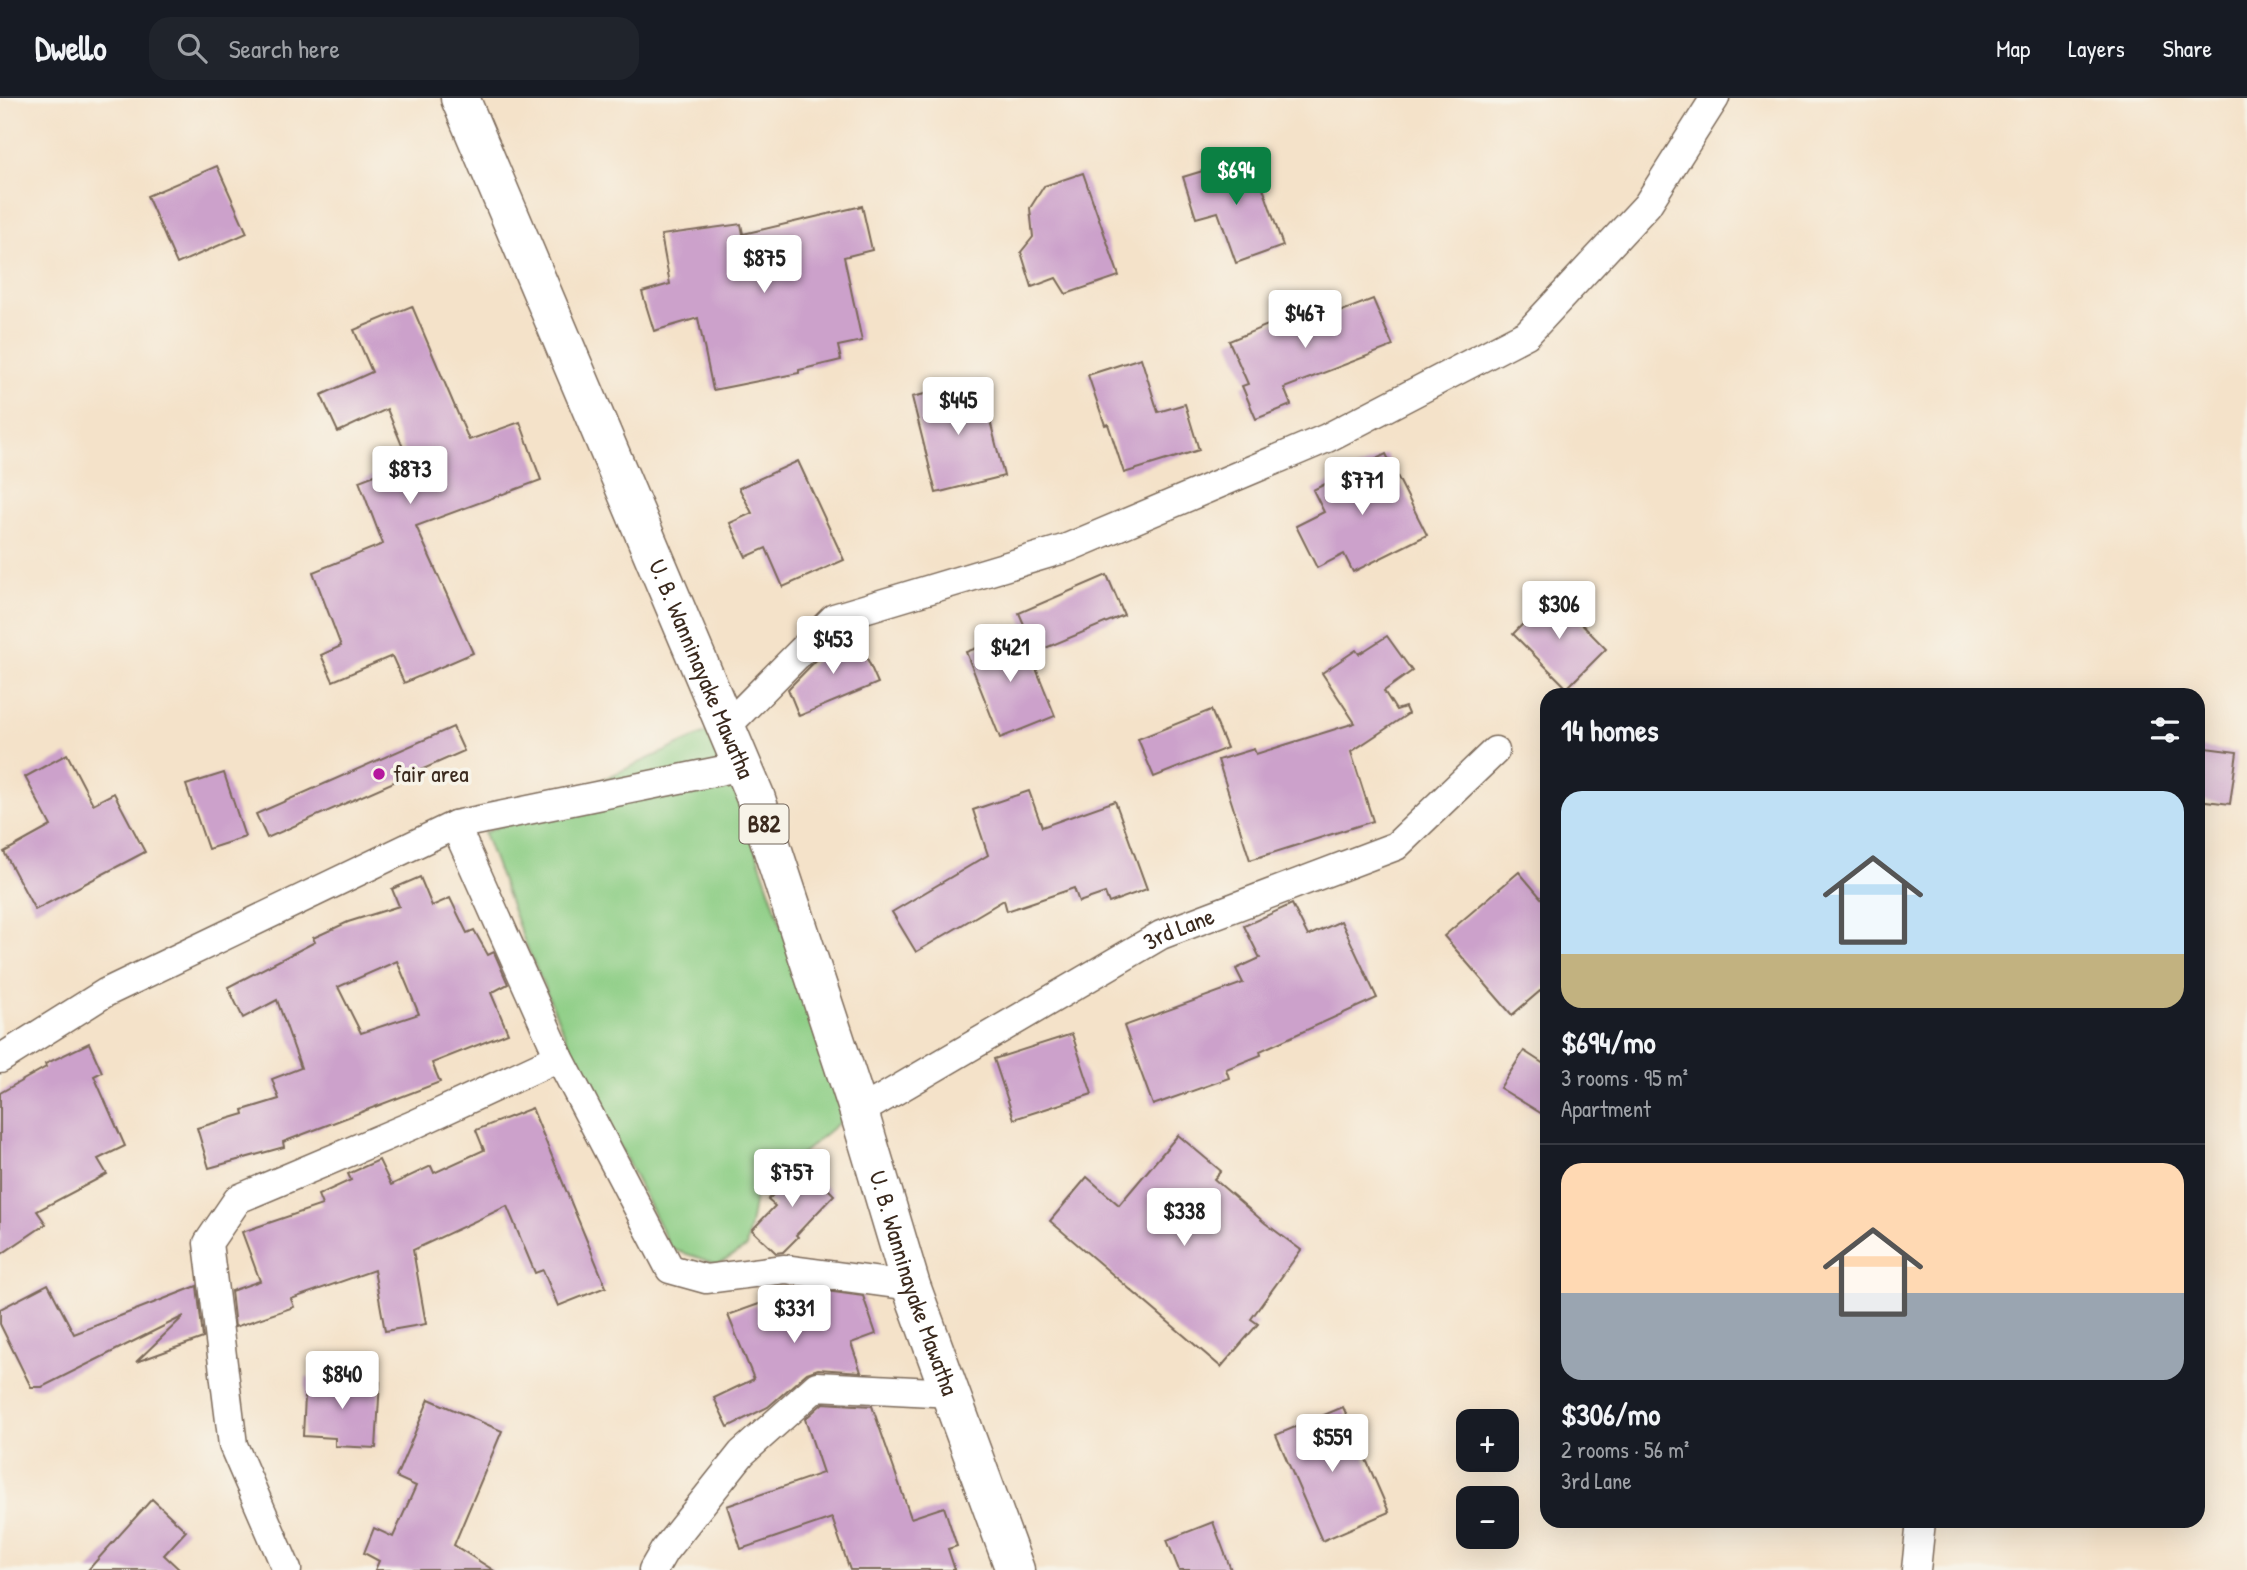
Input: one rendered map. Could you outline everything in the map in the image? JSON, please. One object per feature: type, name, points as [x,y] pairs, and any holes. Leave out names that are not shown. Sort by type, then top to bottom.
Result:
[{"type":"main road","name":"U. B. Wanninayake Mawatha","points":[[460,98],[755,796],[859,1112],[911,1286],[1014,1570]]},
{"type":"street","points":[[726,727],[834,618],[1067,548],[1327,438],[1527,334],[1647,205],[1715,98]]},
{"type":"street","name":"3rd Lane","points":[[859,1112],[1161,935],[1396,846],[1495,751]]},
{"type":"street","points":[[0,1059],[105,993],[455,825],[743,766]]},
{"type":"street","points":[[455,825],[559,1057],[670,1269],[706,1279],[785,1269],[911,1286]]},
{"type":"street","points":[[287,1570],[233,1445],[208,1243],[238,1199],[413,1125],[559,1057]]},
{"type":"street","points":[[653,1570],[664,1551],[743,1453],[817,1385],[952,1393]]},
{"type":"street","points":[[1916,1570],[1920,1528]]},
{"type":"green space","points":[[714,729],[847,1116],[756,1192],[746,1248],[718,1264],[671,1249],[571,1049],[523,938],[484,833]]},
{"type":"building","points":[[1252,156],[1283,246],[1236,263],[1218,212],[1196,218],[1183,177]]},
{"type":"building","points":[[217,166],[247,233],[177,264],[147,196]]},
{"type":"building","points":[[1083,173],[1119,276],[1066,294],[1056,278],[1032,287],[1021,252],[1033,237],[1030,208],[1044,186]]},
{"type":"building","points":[[862,206],[872,250],[844,257],[862,341],[838,346],[841,360],[799,370],[799,373],[713,390],[698,318],[654,331],[642,292],[670,284],[661,235],[741,224],[743,234]]},
{"type":"building","points":[[1331,299],[1337,313],[1373,299],[1393,346],[1284,388],[1291,405],[1256,419],[1242,386],[1248,384],[1229,341]]},
{"type":"building","points":[[412,306],[469,440],[520,422],[541,480],[416,526],[473,653],[404,683],[392,656],[333,681],[321,655],[341,646],[313,572],[383,544],[359,481],[409,462],[387,409],[338,432],[321,395],[372,372],[354,330]]},
{"type":"building","points":[[1141,358],[1158,412],[1185,404],[1199,450],[1124,473],[1088,375]]},
{"type":"building","points":[[980,381],[1004,476],[936,493],[912,397]]},
{"type":"building","points":[[1386,454],[1427,535],[1353,572],[1344,554],[1317,568],[1296,526],[1324,512],[1313,490]]},
{"type":"building","points":[[798,461],[844,560],[783,587],[766,548],[746,557],[730,523],[752,513],[739,488]]},
{"type":"building","points":[[1107,575],[1124,615],[1036,652],[1019,613]]},
{"type":"building","points":[[1552,594],[1606,649],[1567,688],[1513,634]]},
{"type":"building","points":[[1021,631],[1055,716],[1000,738],[966,652]]},
{"type":"building","points":[[856,633],[878,683],[799,716],[788,689],[834,642]]},
{"type":"building","points":[[1387,636],[1412,671],[1384,691],[1396,710],[1405,707],[1408,714],[1351,752],[1373,821],[1250,860],[1218,760],[1254,749],[1256,754],[1355,723],[1322,673],[1356,650],[1359,654]]},
{"type":"building","points":[[1211,710],[1227,748],[1154,777],[1138,739]]},
{"type":"building","name":"fair area","points":[[453,727],[464,751],[267,838],[256,814]]},
{"type":"building","points":[[2205,748],[2237,752],[2230,804],[2205,801]]},
{"type":"building","points":[[67,754],[93,804],[114,793],[145,852],[35,910],[4,852],[51,826],[25,777]]},
{"type":"building","points":[[224,773],[245,837],[208,849],[186,785]]},
{"type":"building","points":[[1029,791],[1042,827],[1115,801],[1147,889],[1109,903],[1105,893],[1079,902],[1074,888],[1007,911],[1004,900],[916,952],[892,912],[988,855],[973,810]]},
{"type":"building","points":[[1519,872],[1540,897],[1540,991],[1512,1015],[1444,936]]},
{"type":"building","points":[[420,877],[432,906],[450,898],[467,933],[474,930],[488,955],[494,952],[508,984],[491,993],[508,1033],[432,1063],[440,1082],[283,1142],[284,1147],[209,1168],[197,1128],[244,1114],[243,1110],[279,1099],[272,1079],[301,1068],[277,1000],[243,1018],[228,987],[315,942],[313,938],[348,922],[399,906],[392,889]],"holes":[[[397,961],[419,1014],[361,1033],[338,987]]]},
{"type":"building","points":[[1292,904],[1308,936],[1341,921],[1377,998],[1260,1051],[1261,1055],[1226,1069],[1229,1078],[1153,1105],[1124,1026],[1243,983],[1236,969],[1260,958],[1244,926]]},
{"type":"building","points":[[1072,1034],[1092,1094],[1014,1119],[994,1059]]},
{"type":"building","points":[[89,1043],[102,1072],[94,1076],[125,1146],[98,1159],[107,1174],[37,1211],[46,1224],[0,1255],[0,1093],[46,1067],[45,1064]]},
{"type":"building","points":[[1524,1051],[1540,1061],[1540,1113],[1500,1088]]},
{"type":"building","points":[[532,1108],[606,1287],[558,1306],[543,1270],[535,1273],[507,1206],[413,1250],[426,1324],[385,1331],[374,1270],[291,1299],[294,1307],[235,1327],[231,1291],[260,1281],[242,1232],[322,1205],[318,1195],[351,1180],[348,1174],[379,1160],[391,1185],[431,1166],[434,1173],[484,1150],[476,1130]]},
{"type":"building","points":[[1178,1135],[1221,1171],[1214,1179],[1301,1250],[1251,1319],[1258,1324],[1221,1367],[1050,1221],[1087,1177],[1119,1205]]},
{"type":"building","points":[[803,1164],[834,1195],[783,1252],[776,1253],[752,1230],[775,1206],[768,1200]]},
{"type":"building","points":[[48,1284],[74,1334],[197,1286],[203,1338],[136,1362],[184,1316],[42,1387],[31,1387],[0,1324],[0,1309]]},
{"type":"building","points":[[804,1288],[863,1296],[876,1334],[851,1343],[861,1372],[818,1369],[807,1373],[768,1407],[728,1427],[714,1398],[754,1379],[728,1315]]},
{"type":"building","points":[[306,1377],[380,1382],[376,1448],[335,1446],[335,1438],[303,1436]]},
{"type":"building","points":[[429,1399],[502,1431],[454,1545],[493,1570],[375,1570],[379,1561],[364,1553],[374,1528],[393,1537],[416,1486],[396,1477]]},
{"type":"building","points":[[823,1403],[872,1406],[911,1518],[944,1507],[957,1546],[948,1549],[955,1570],[850,1570],[832,1518],[741,1549],[727,1506],[823,1473],[805,1419]]},
{"type":"building","points":[[1343,1407],[1389,1512],[1322,1541],[1276,1435]]},
{"type":"building","points":[[152,1499],[186,1531],[164,1555],[180,1570],[88,1570]]},
{"type":"building","points":[[1213,1522],[1231,1570],[1179,1570],[1167,1540]]},
{"type":"place","name":"fair area","points":[[379,774]]}]
